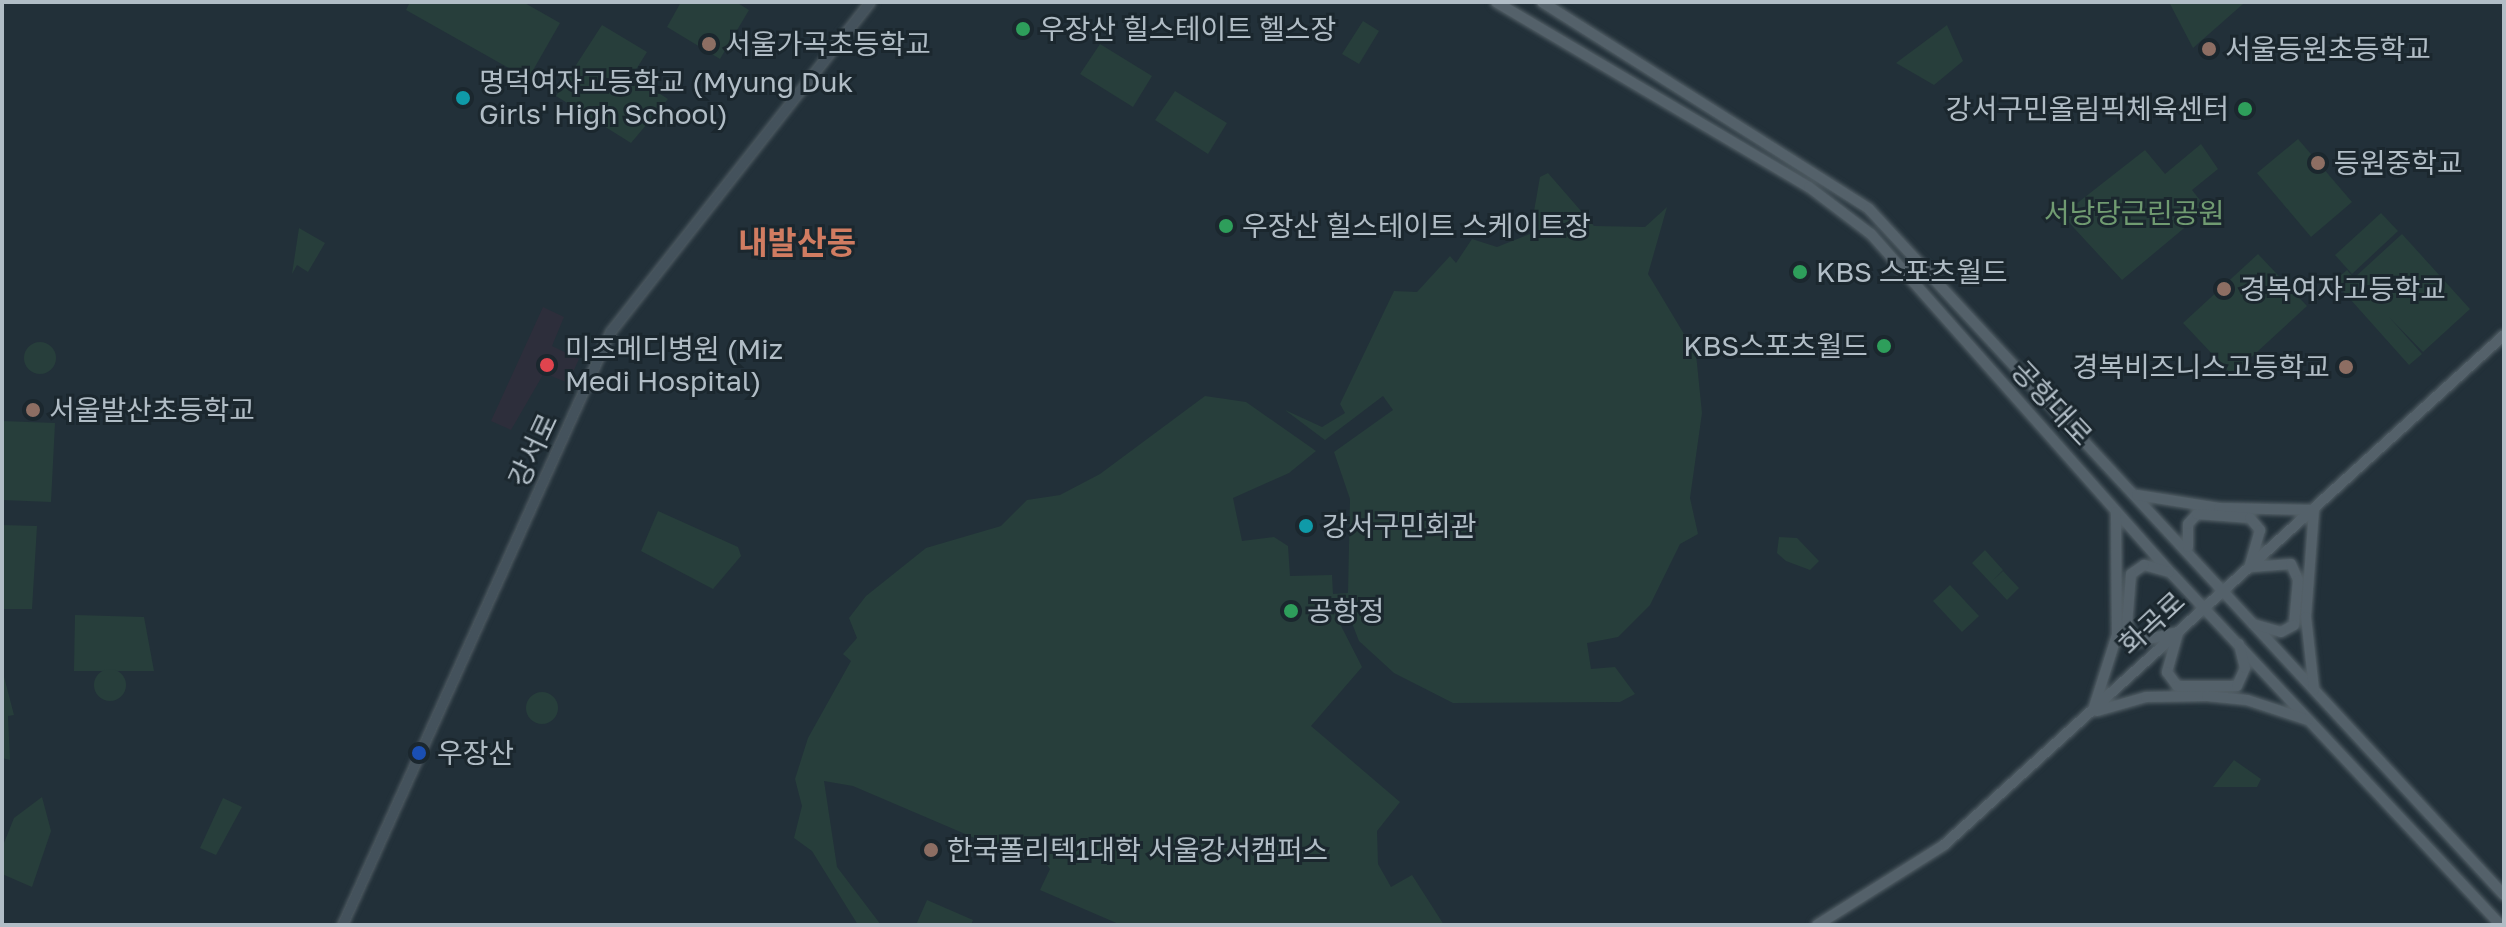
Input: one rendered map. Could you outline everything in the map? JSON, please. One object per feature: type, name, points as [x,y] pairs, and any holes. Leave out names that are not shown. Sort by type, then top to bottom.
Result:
[{"type":"main road","name":"강서로","points":[[342,925],[610,332],[870,2]]},
{"type":"main road","name":"공항대로","points":[[1496,2],[1840,209],[2172,574],[2206,606],[2501,925]]},
{"type":"main road","name":"공항대로","points":[[1542,2],[1869,209],[2188,549],[2220,594],[2314,690],[2504,895]]},
{"type":"main road","name":"화곡로","points":[[1817,925],[1944,845],[2504,335]]},
{"type":"main road","points":[[2137,494],[2191,505],[2314,510],[2306,617],[2314,690]]},
{"type":"main road","points":[[2092,713],[2117,635],[2116,510]]},
{"type":"main road","points":[[2188,549],[2188,524],[2197,514],[2250,518],[2260,530],[2249,568],[2291,564],[2298,580],[2294,625],[2281,632],[2249,623]]},
{"type":"main road","points":[[2172,574],[2144,565],[2131,574],[2127,625],[2137,642],[2178,631]]},
{"type":"main road","points":[[2178,631],[2167,672],[2177,686],[2237,686],[2245,668],[2238,641]]},
{"type":"main road","points":[[2092,713],[2146,697],[2207,696],[2259,702],[2311,721]]},
{"type":"shaded area","name":"미즈메디병원 (Miz Medi Hospital)","points":[[543,307],[564,317],[552,346],[579,359],[568,383],[544,373],[511,430],[491,421]]},
{"type":"green space","points":[[410,2],[523,2],[560,23],[528,79],[406,10]]},
{"type":"green space","points":[[681,2],[736,2],[749,10],[720,59],[667,27]]},
{"type":"green space","points":[[2169,2],[2241,2],[2243,4],[2193,48]]},
{"type":"green space","points":[[1363,21],[1379,31],[1359,64],[1342,54]]},
{"type":"green space","points":[[602,25],[647,52],[632,76],[668,99],[631,143],[556,96]]},
{"type":"green space","points":[[1947,25],[1963,61],[1934,85],[1896,63]]},
{"type":"green space","points":[[1100,44],[1152,76],[1133,107],[1080,74]]},
{"type":"green space","points":[[1175,91],[1227,123],[1208,154],[1155,120]]},
{"type":"green space","points":[[2298,139],[2352,202],[2311,237],[2257,173]]},
{"type":"green space","name":"서낭당근린공원","points":[[2201,144],[2218,169],[2192,190],[2207,209],[2122,280],[2062,215],[2145,150],[2165,174]]},
{"type":"green space","points":[[1548,173],[1594,226],[1645,227],[1667,207],[1648,274],[1696,354],[1702,413],[1690,498],[1698,534],[1680,544],[1650,605],[1618,637],[1587,643],[1591,669],[1615,667],[1635,694],[1620,702],[1453,703],[1394,673],[1359,641],[1348,613],[1335,614],[1362,667],[1311,726],[1400,802],[1377,831],[1378,864],[1391,887],[1412,875],[1444,925],[1121,925],[1040,890],[1050,869],[1039,855],[1006,840],[991,845],[853,786],[824,781],[837,867],[881,925],[858,925],[812,851],[794,838],[802,806],[795,779],[808,738],[851,661],[843,654],[857,638],[849,618],[866,596],[926,548],[1001,526],[1027,500],[1060,495],[1100,474],[1205,396],[1246,402],[1316,451],[1289,473],[1233,498],[1242,541],[1274,537],[1288,546],[1290,576],[1332,575],[1333,594],[1348,593],[1350,499],[1334,452],[1393,410],[1383,396],[1325,440],[1285,410],[1322,427],[1345,413],[1340,404],[1394,291],[1417,292],[1450,256],[1456,263],[1472,239],[1497,247],[1530,234],[1540,177]]},
{"type":"green space","points":[[2381,213],[2398,231],[2352,274],[2335,255]]},
{"type":"green space","points":[[299,228],[325,243],[308,272],[297,265],[292,274]]},
{"type":"green space","points":[[2402,234],[2470,309],[2423,352],[2389,317],[2422,354],[2409,365],[2334,281],[2347,270],[2354,278]]},
{"type":"green space","points":[[2258,254],[2307,306],[2232,375],[2183,323]]},
{"type":"green space","points":[[40,342],[51,347],[56,358],[51,369],[40,374],[29,369],[24,358],[29,347]]},
{"type":"green space","points":[[2,421],[55,423],[51,502],[2,500]]},
{"type":"green space","points":[[658,511],[738,547],[741,556],[713,589],[641,551]]},
{"type":"green space","points":[[2,525],[37,526],[32,609],[2,609]]},
{"type":"green space","points":[[1779,537],[1797,538],[1819,561],[1810,570],[1786,561],[1777,553]]},
{"type":"green space","points":[[1985,550],[2003,570],[1992,581],[2003,571],[2019,588],[2007,600],[1972,563]]},
{"type":"green space","points":[[1950,585],[1979,616],[1962,632],[1933,601]]},
{"type":"green space","points":[[75,615],[144,617],[154,671],[74,671]]},
{"type":"green space","points":[[2,669],[14,715],[8,716],[10,760],[2,758]]},
{"type":"green space","points":[[110,669],[121,674],[126,685],[121,696],[110,701],[99,696],[94,685],[99,674]]},
{"type":"green space","points":[[542,692],[554,696],[558,708],[554,720],[542,724],[530,720],[526,708],[530,696]]},
{"type":"green space","points":[[2234,760],[2261,779],[2257,787],[2213,787]]},
{"type":"green space","points":[[42,797],[51,831],[32,887],[2,874],[2,848],[14,818]]},
{"type":"green space","points":[[223,798],[242,807],[216,855],[200,848]]},
{"type":"green space","points":[[927,900],[973,920],[971,925],[916,925]]},
{"type":"place","name":"우장산 힐스테이트 헬스장","points":[[1023,29]]},
{"type":"place","name":"서울가곡초등학교","points":[[709,44]]},
{"type":"place","name":"서울등원초등학교","points":[[2209,49]]},
{"type":"place","name":"명덕여자고등학교 (Myung Duk Girls' High School)","points":[[463,98]]},
{"type":"place","name":"강서구민올림픽체육센터","points":[[2245,109]]},
{"type":"place","name":"등원중학교","points":[[2318,163]]},
{"type":"place","name":"우장산 힐스테이트 스케이트장","points":[[1226,226]]},
{"type":"place","name":"KBS 스포츠월드","points":[[1800,272]]},
{"type":"place","name":"경복여자고등학교","points":[[2224,289]]},
{"type":"place","name":"KBS스포츠월드","points":[[1884,346]]},
{"type":"place","name":"미즈메디병원 (Miz Medi Hospital)","points":[[547,365]]},
{"type":"place","name":"경복비즈니스고등학교","points":[[2346,367]]},
{"type":"place","name":"서울발산초등학교","points":[[33,410]]},
{"type":"place","name":"강서구민회관","points":[[1306,526]]},
{"type":"place","name":"공항정","points":[[1291,611]]},
{"type":"place","name":"우장산","points":[[419,753]]},
{"type":"place","name":"한국폴리텍1대학 서울강서캠퍼스","points":[[931,850]]},
{"type":"district","name":"내발산동","points":[[797,242]]}]
